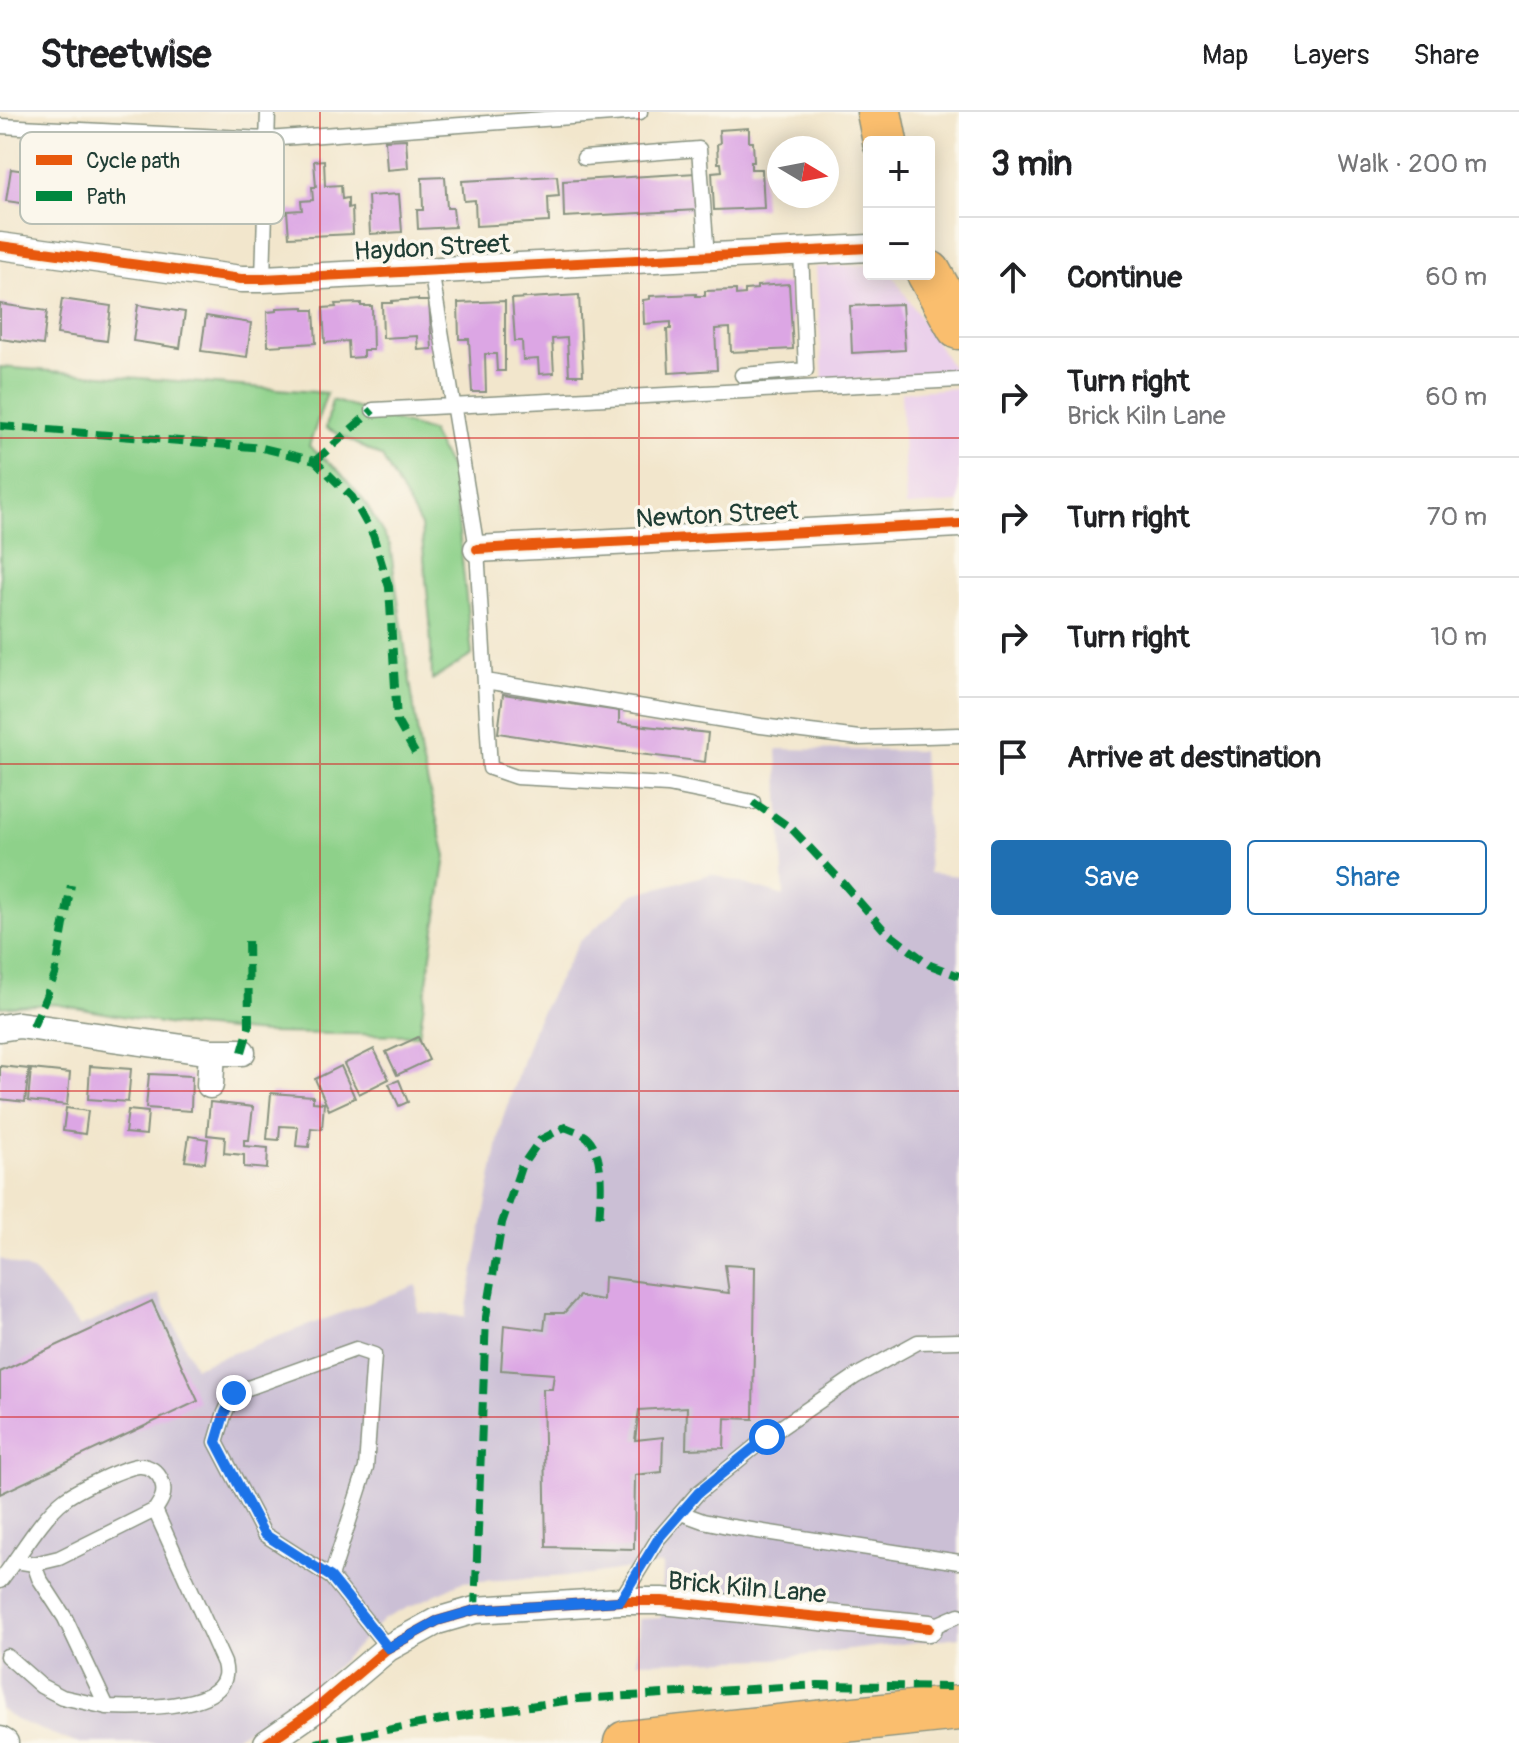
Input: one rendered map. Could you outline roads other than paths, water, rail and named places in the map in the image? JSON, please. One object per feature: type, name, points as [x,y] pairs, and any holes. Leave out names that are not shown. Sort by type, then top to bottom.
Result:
[{"type":"highway","points":[[879,112],[884,136]]},
{"type":"highway","points":[[933,280],[959,327]]},
{"type":"highway","points":[[626,1743],[959,1708]]},
{"type":"street","name":"Haydon Street","points":[[0,246],[241,279],[863,248]]},
{"type":"street","name":"Newton Street","points":[[477,549],[959,524]]},
{"type":"street","points":[[0,1028],[19,1025],[212,1052],[242,1052]]},
{"type":"street","points":[[210,1085],[212,1052]]},
{"type":"street","name":"Brick Kiln Lane","points":[[267,1743],[316,1709],[388,1648],[437,1621],[475,1610],[662,1601],[929,1628]]},
{"type":"lane","points":[[267,132],[268,112]]},
{"type":"lane","points":[[284,138],[640,112]]},
{"type":"lane","points":[[0,126],[123,132]]},
{"type":"lane","points":[[584,158],[699,149],[707,256]]},
{"type":"lane","points":[[263,279],[265,224]]},
{"type":"lane","points":[[742,375],[806,370],[801,251]]},
{"type":"lane","points":[[431,270],[477,549],[490,768],[516,777],[668,785],[753,802]]},
{"type":"lane","points":[[373,410],[959,380]]},
{"type":"lane","points":[[485,681],[761,726],[859,738],[959,735]]},
{"type":"lane","points":[[620,1601],[658,1539],[698,1493],[767,1437],[856,1376],[918,1342],[959,1341]]},
{"type":"lane","points":[[331,1577],[366,1468],[374,1355],[356,1349],[234,1393],[216,1442],[264,1534],[331,1577],[388,1648]]},
{"type":"lane","points":[[0,1581],[46,1518],[65,1499],[83,1488],[139,1466],[149,1467],[161,1479],[163,1499],[155,1510],[59,1558],[34,1564],[16,1561]]},
{"type":"lane","points":[[7,1656],[41,1686],[62,1697],[107,1707],[131,1708],[192,1702],[216,1690],[225,1678],[224,1663],[155,1510]]},
{"type":"lane","points":[[681,1513],[732,1527],[959,1562]]},
{"type":"lane","points":[[34,1564],[39,1578],[65,1618],[107,1707]]},
{"type":"lane","points":[[929,1628],[959,1615]]}]
